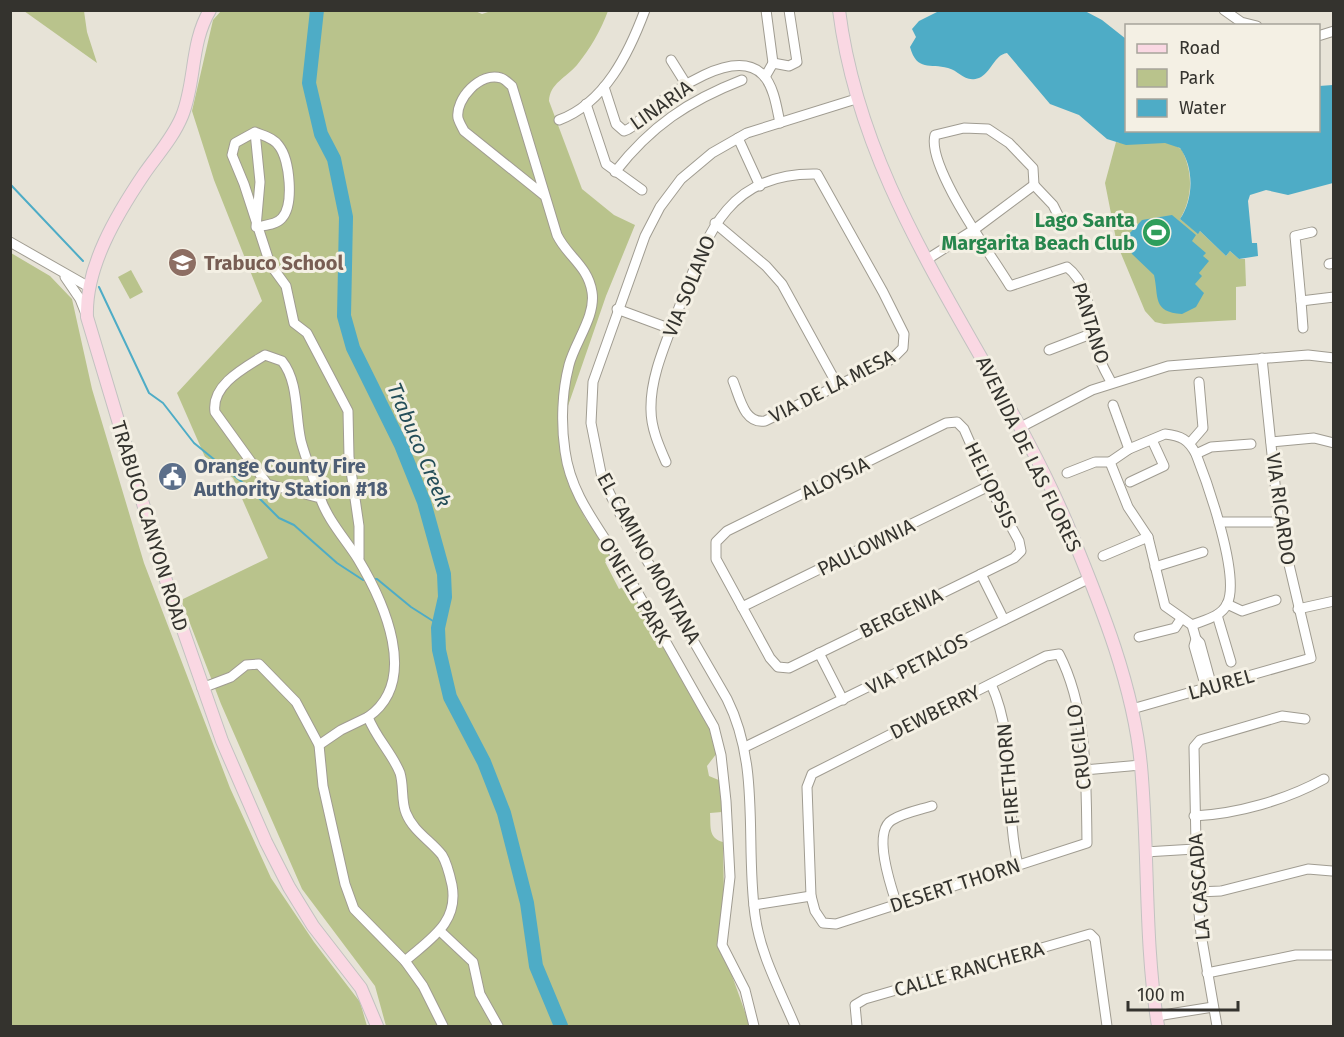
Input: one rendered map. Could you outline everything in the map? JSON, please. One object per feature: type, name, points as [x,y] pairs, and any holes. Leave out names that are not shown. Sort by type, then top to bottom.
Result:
[{"type":"main road","name":"TRABUCO CANYON ROAD","points":[[210,10],[198,32],[192,79],[182,116],[171,137],[129,198],[100,256],[89,287],[87,316],[168,587],[202,688],[266,842],[313,926],[361,988],[377,1026]]},
{"type":"main road","name":"AVENIDA DE LAS FLORES","points":[[839,10],[856,99],[884,176],[926,260],[1021,427],[1071,533],[1117,655],[1132,709],[1141,765],[1151,969],[1158,1021]]},
{"type":"street","points":[[559,120],[570,116],[604,87],[632,46],[645,10]]},
{"type":"street","points":[[766,10],[773,63],[765,76],[780,123]]},
{"type":"street","points":[[773,63],[789,66],[797,62],[789,10]]},
{"type":"street","points":[[1224,10],[1241,22],[1249,24]]},
{"type":"street","points":[[671,60],[694,101]]},
{"type":"street","name":"LINARIA","points":[[604,87],[616,124],[624,131],[685,85],[737,65],[753,68],[765,76]]},
{"type":"street","name":"O'NEILL PARK","points":[[545,196],[464,131],[458,117],[460,106],[477,82],[487,78],[501,78],[512,86],[561,243],[581,264],[592,291],[590,310],[570,364],[566,383],[564,434],[570,476],[579,499],[622,566],[714,727],[724,778],[730,877],[722,945],[745,990],[754,1026]]},
{"type":"street","points":[[615,171],[659,125],[694,101],[742,80]]},
{"type":"street","name":"EL CAMINO MONTANA","points":[[795,1026],[763,949],[754,905],[745,747],[727,699],[614,504],[598,467],[591,423],[593,382],[617,309],[645,236],[666,198],[694,166],[738,138],[856,99]]},
{"type":"street","points":[[586,104],[606,164],[642,190]]},
{"type":"street","points":[[975,229],[951,189],[937,159],[933,144],[936,135],[964,128],[988,129],[1009,143],[1033,168],[1034,185],[1053,205],[1064,228]]},
{"type":"street","points":[[255,132],[272,139],[280,146],[285,158],[291,204],[284,216],[276,223],[256,227]]},
{"type":"street","points":[[255,132],[260,182],[256,227]]},
{"type":"street","points":[[255,132],[235,143],[232,155],[270,264],[286,286],[294,323],[307,333],[348,411],[349,457],[359,526],[359,561]]},
{"type":"street","points":[[738,138],[760,186]]},
{"type":"street","name":"VIA SOLANO","points":[[666,462],[655,435],[651,412],[652,391],[671,329],[702,249],[716,223],[737,199],[760,186],[801,174],[817,174]]},
{"type":"street","name":"VIA DE LA MESA","points":[[733,381],[748,417],[757,422],[765,421],[892,359],[903,348],[903,334],[883,292],[817,174]]},
{"type":"street","points":[[926,260],[975,229],[1034,185]]},
{"type":"street","points":[[716,223],[766,266],[782,284],[838,386]]},
{"type":"street","name":"PANTANO","points":[[975,229],[1010,286],[1066,267],[1077,275],[1096,332],[1099,356],[1111,382]]},
{"type":"street","points":[[1303,328],[1295,236],[1312,232]]},
{"type":"street","points":[[10,242],[89,287]]},
{"type":"street","points":[[62,273],[76,292],[87,316]]},
{"type":"street","points":[[1301,301],[1334,297]]},
{"type":"street","points":[[617,309],[671,329]]},
{"type":"street","points":[[1049,350],[1096,332]]},
{"type":"street","points":[[319,745],[341,730],[378,711],[387,698],[395,656],[390,632],[368,575],[320,498],[301,440],[290,375],[282,361],[270,355],[264,355],[220,389],[213,404],[214,412],[267,484],[320,498]]},
{"type":"street","points":[[1021,427],[1111,382],[1176,365],[1262,358],[1308,356],[1334,358]]},
{"type":"street","name":"VIA RICARDO","points":[[1262,358],[1279,522],[1311,658]]},
{"type":"street","points":[[1190,443],[1203,428],[1199,382]]},
{"type":"street","points":[[1113,405],[1129,449]]},
{"type":"street","name":"HELIOPSIS","points":[[957,422],[964,429],[1019,541],[1021,552]]},
{"type":"street","name":"ALOYSIA","points":[[742,607],[716,559],[716,542],[727,531],[946,423],[957,422]]},
{"type":"street","points":[[1068,473],[1095,462],[1110,462],[1129,449],[1165,434],[1180,436],[1190,443],[1196,454],[1219,522],[1231,588],[1227,604],[1217,615],[1192,625]]},
{"type":"street","points":[[1271,442],[1314,438],[1334,443]]},
{"type":"street","points":[[1130,482],[1164,466],[1152,440]]},
{"type":"street","points":[[1196,454],[1211,447],[1251,444]]},
{"type":"street","points":[[1110,462],[1128,507],[1148,537],[1165,606],[1192,625],[1196,639],[1194,646],[1209,688]]},
{"type":"street","name":"PAULOWNIA","points":[[742,607],[990,486]]},
{"type":"street","points":[[1219,522],[1279,522]]},
{"type":"street","points":[[1103,555],[1148,537]]},
{"type":"street","name":"BERGENIA","points":[[742,607],[770,658],[778,667],[789,668],[1014,558],[1021,552]]},
{"type":"street","points":[[1155,567],[1203,552]]},
{"type":"street","points":[[981,574],[1004,620]]},
{"type":"street","name":"VIA PETALOS","points":[[745,747],[1088,579]]},
{"type":"street","points":[[1227,604],[1242,611],[1276,600]]},
{"type":"street","points":[[1298,609],[1334,601]]},
{"type":"street","points":[[1217,615],[1231,662]]},
{"type":"street","points":[[1139,638],[1174,628],[1181,619]]},
{"type":"street","points":[[819,653],[843,700]]},
{"type":"street","name":"DEWBERRY","points":[[811,896],[807,787],[812,774],[1046,656],[1059,654]]},
{"type":"street","name":"CRUCILLO","points":[[1059,654],[1067,669],[1079,718],[1087,843]]},
{"type":"street","name":"LAUREL","points":[[1132,709],[1311,658]]},
{"type":"street","points":[[202,688],[231,677],[246,665],[259,664],[296,702],[319,745],[323,786],[345,884],[354,909],[405,961],[423,986],[443,1026]]},
{"type":"street","name":"FIRETHORN","points":[[992,684],[999,700],[1007,735],[1013,837],[1018,865]]},
{"type":"street","name":"LA CASCADA","points":[[1217,1026],[1207,972],[1197,892],[1194,747],[1200,740],[1282,716],[1305,719]]},
{"type":"street","points":[[369,717],[376,736],[400,775],[406,813],[442,856],[447,866],[454,895],[450,917],[440,931],[405,961]]},
{"type":"street","points":[[1084,770],[1141,765]]},
{"type":"street","points":[[1194,816],[1222,815],[1306,789],[1324,779]]},
{"type":"street","points":[[897,904],[886,870],[883,838],[885,825],[892,819],[932,806]]},
{"type":"street","name":"DESERT THORN","points":[[811,896],[815,911],[823,923],[836,924],[1087,843]]},
{"type":"street","points":[[1145,852],[1195,849]]},
{"type":"street","points":[[1197,892],[1221,891],[1308,869],[1332,871]]},
{"type":"street","points":[[754,905],[811,896]]},
{"type":"street","points":[[440,931],[473,962],[480,994],[498,1026]]},
{"type":"street","name":"CALLE RANCHERA","points":[[858,1026],[855,1005],[865,999],[1083,934],[1090,934],[1095,939],[1107,1026]]},
{"type":"street","points":[[1207,972],[1296,955],[1334,956]]},
{"type":"street","points":[[1158,1021],[1213,1007]]},
{"type":"green space","points":[[473,10],[482,14],[494,10],[608,11],[591,46],[577,65],[555,85],[549,101],[582,189],[614,215],[635,225],[606,296],[560,429],[568,483],[585,518],[613,556],[605,562],[619,589],[627,585],[712,728],[717,753],[707,766],[709,776],[721,781],[722,812],[710,813],[713,835],[723,842],[725,956],[750,1026],[386,1026],[375,986],[302,889],[221,704],[181,600],[268,558],[233,478],[205,457],[177,393],[262,301],[214,180],[192,111],[213,20],[221,11]]},
{"type":"green space","points":[[24,11],[84,11],[87,32],[97,63]]},
{"type":"green space","name":"Lago Santa Margarita Beach Club","points":[[1116,142],[1168,143],[1182,150],[1188,167],[1190,185],[1187,202],[1180,219],[1198,233],[1200,231],[1226,256],[1230,251],[1239,259],[1245,259],[1246,286],[1236,287],[1236,320],[1164,324],[1155,322],[1145,311],[1117,244],[1105,183]]},
{"type":"green space","points":[[11,253],[50,276],[72,299],[92,389],[144,563],[230,788],[271,878],[314,942],[360,1002],[367,1026],[11,1026]]},
{"type":"green space","points":[[131,270],[143,292],[130,299],[118,277]]},
{"type":"water","points":[[939,11],[1085,11],[1102,20],[1125,38],[1125,132],[1320,132],[1320,86],[1333,85],[1333,183],[1288,195],[1266,190],[1250,195],[1248,201],[1252,243],[1257,243],[1258,256],[1239,259],[1230,251],[1226,256],[1200,231],[1198,234],[1180,219],[1190,193],[1190,174],[1180,148],[1165,143],[1126,145],[1107,139],[1079,115],[1050,104],[1007,53],[999,57],[983,76],[974,79],[966,78],[952,69],[920,63],[916,60],[910,47],[916,37],[912,29],[919,21]]},
{"type":"water","points":[[1172,215],[1196,235],[1192,241],[1206,253],[1203,256],[1209,261],[1199,273],[1202,276],[1195,284],[1204,293],[1196,307],[1182,314],[1172,313],[1161,307],[1154,275],[1132,254],[1128,244],[1129,234],[1142,220]]},
{"type":"waterway","name":"Trabuco Creek","points":[[317,10],[309,83],[321,134],[334,159],[346,217],[344,316],[353,348],[401,445],[424,502],[444,574],[445,597],[438,628],[439,650],[450,697],[484,762],[504,813],[527,903],[536,966],[561,1026]]},
{"type":"waterway","points":[[10,184],[83,261]]},
{"type":"waterway","points":[[99,287],[149,393],[163,403],[194,443],[248,487],[279,518],[294,525],[337,563],[363,580],[368,580]]},
{"type":"waterway","points":[[373,579],[377,579],[411,607],[433,621],[438,628]]},
{"type":"place","name":"Lago Santa Margarita Beach Club","points":[[1156,232]]},
{"type":"place","name":"Trabuco School","points":[[183,263]]},
{"type":"place","name":"Orange County Fire Authority Station #18","points":[[173,477]]}]
